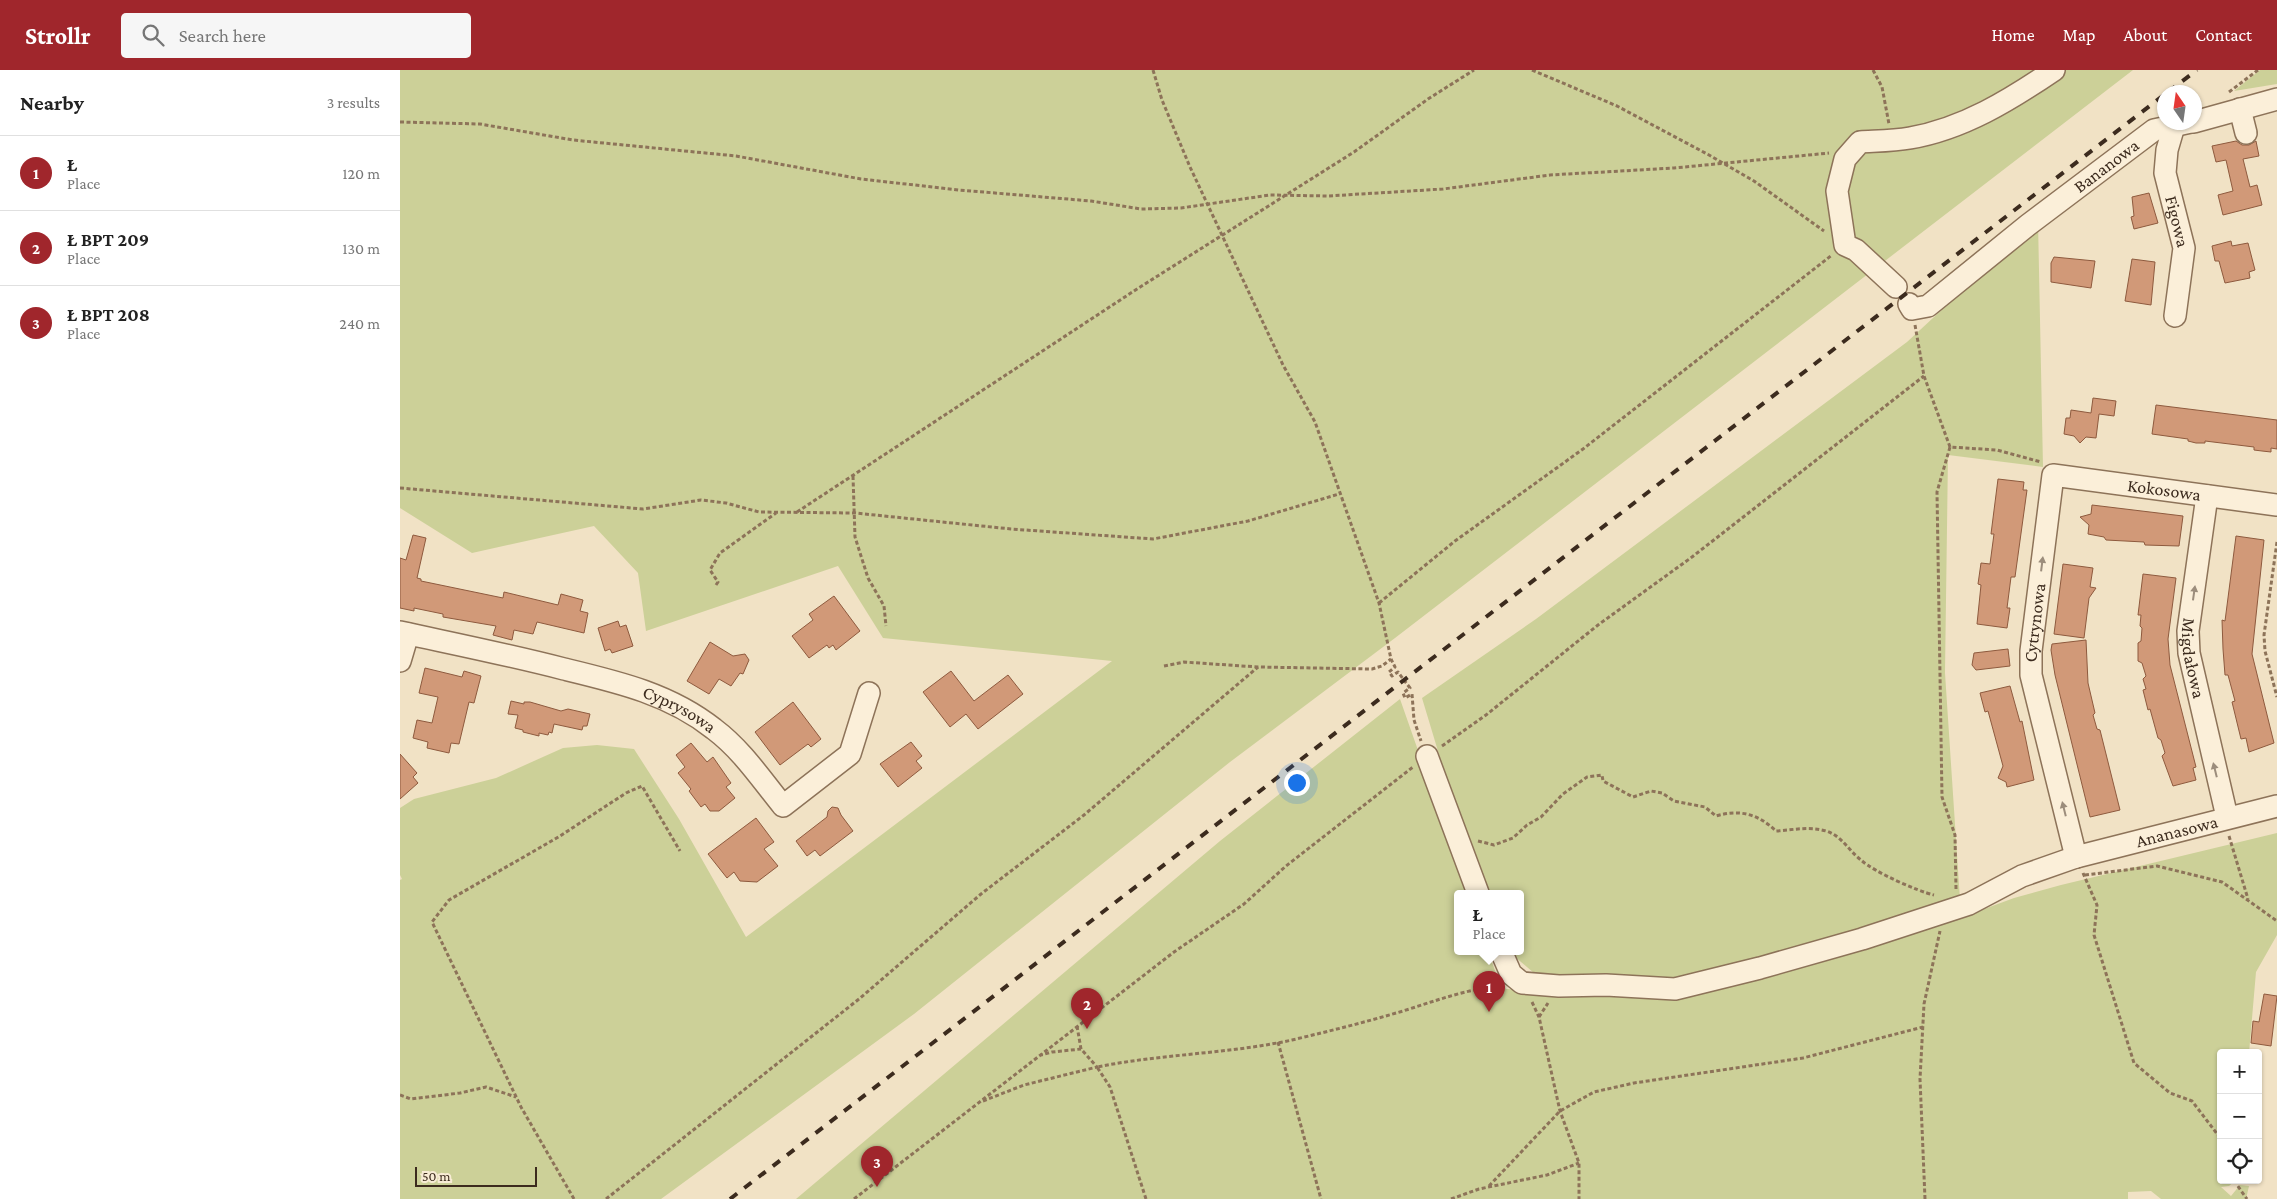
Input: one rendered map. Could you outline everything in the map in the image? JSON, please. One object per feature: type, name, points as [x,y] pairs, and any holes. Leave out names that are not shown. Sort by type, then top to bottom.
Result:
[{"type":"street","points":[[1896,287],[1856,250],[1845,245],[1837,191],[1845,159],[1860,142],[1910,138],[1962,124],[2015,96],[2054,70]]},
{"type":"street","points":[[2202,120],[2277,99]]},
{"type":"street","points":[[2240,110],[2246,133]]},
{"type":"street","name":"Bananowa","points":[[1911,306],[1928,306],[2028,225],[2157,129]]},
{"type":"street","name":"Figowa","points":[[2175,316],[2184,248],[2165,173],[2167,150],[2179,130]]},
{"type":"street","name":"Kokosowa","points":[[2055,476],[2277,505]]},
{"type":"street","name":"Cytrynowa","points":[[2055,476],[2031,651],[2032,675],[2078,869]]},
{"type":"street","name":"Migdałowa","points":[[2207,496],[2188,631],[2189,653],[2226,818]]},
{"type":"street","points":[[400,661],[404,633]]},
{"type":"street","name":"Cyprysowa","points":[[404,633],[550,665],[656,694],[689,711],[740,752],[783,806],[850,754],[869,693]]},
{"type":"street","points":[[1427,756],[1477,890]]},
{"type":"street","name":"Ananasowa","points":[[1522,983],[1559,986],[1606,985],[1675,989],[1834,947],[1941,903],[1969,904],[2022,876],[2078,869],[2226,818],[2277,806]]},
{"type":"street","points":[[1503,955],[1511,974],[1522,983]]},
{"type":"path","points":[[1153,70],[1162,100],[1190,167],[1209,203],[1283,365],[1314,422],[1379,604],[1391,659],[1395,667],[1389,672],[1392,676],[1398,672],[1410,688],[1403,693],[1406,698],[1412,694],[1414,720]]},
{"type":"path","points":[[796,512],[854,476],[1129,294],[1224,236],[1354,152],[1428,99],[1474,70]]},
{"type":"path","points":[[1379,604],[1455,541],[1583,449],[1845,245],[1754,181],[1617,106],[1532,70]]},
{"type":"path","points":[[1873,70],[1882,87],[1893,139]]},
{"type":"path","points":[[2223,94],[2235,88],[2258,70]]},
{"type":"path","points":[[2255,73],[2264,70]]},
{"type":"path","points":[[400,122],[480,124],[573,140],[736,156],[871,180],[1091,201],[1141,209],[1182,208],[1209,203],[1288,195],[1328,196],[1443,189],[1550,175],[1721,164],[1852,151]]},
{"type":"path","points":[[1911,306],[1924,376],[1950,447],[1937,492],[1942,797],[1956,835],[1956,894],[1941,903]]},
{"type":"path","points":[[854,1199],[1174,952],[1244,904],[1286,866],[1427,756],[1486,715],[1598,624],[1692,557],[1924,376]]},
{"type":"path","points":[[1950,447],[1997,450],[2019,455],[2043,463],[2055,476]]},
{"type":"path","points":[[854,476],[856,544],[868,578],[884,606],[886,626]]},
{"type":"path","points":[[400,488],[643,509],[701,500],[726,502],[759,512],[855,513],[1011,529],[1153,539],[1248,521],[1339,494]]},
{"type":"path","points":[[716,584],[718,582],[710,570],[720,554],[777,512]]},
{"type":"path","points":[[2277,542],[2264,635],[2265,651],[2277,697]]},
{"type":"path","points":[[1164,666],[1184,662],[1258,667],[1372,668],[1382,666],[1391,659]]},
{"type":"path","points":[[606,1199],[859,999],[981,894],[1084,814],[1258,667]]},
{"type":"path","points":[[1475,840],[1494,845],[1513,838],[1527,825],[1542,817],[1563,794],[1587,777],[1602,775],[1604,781],[1633,797],[1651,791],[1662,792],[1674,801],[1705,807],[1716,816],[1739,813],[1762,818],[1776,831],[1802,828],[1826,831],[1840,838],[1862,861],[1941,903]]},
{"type":"path","points":[[574,1199],[516,1097],[432,922],[449,900],[560,836],[626,793],[642,786],[680,851]]},
{"type":"path","points":[[2226,818],[2248,901]]},
{"type":"path","points":[[2217,1134],[2192,1101],[2170,1093],[2134,1063],[2094,935],[2097,905],[2078,869],[2157,866],[2222,882],[2277,921]]},
{"type":"path","points":[[1925,1199],[1920,1079],[1924,1004],[1941,924],[1941,903]]},
{"type":"path","points":[[978,1103],[1024,1085],[1097,1067],[1128,1061],[1238,1050],[1350,1027],[1467,990],[1522,983],[1539,1017],[1560,1112],[1579,1163],[1579,1199]]},
{"type":"path","points":[[1077,1026],[1081,1050],[1097,1067],[1110,1087],[1128,1136],[1146,1199]]},
{"type":"path","points":[[1489,1186],[1560,1112],[1594,1092],[1634,1083],[1803,1058],[1923,1027]]},
{"type":"path","points":[[1278,1042],[1321,1199]]},
{"type":"path","points":[[1038,1056],[1052,1052],[1081,1050]]},
{"type":"path","points":[[400,1095],[411,1099],[460,1093],[486,1087],[516,1097]]},
{"type":"path","points":[[1451,1199],[1489,1186],[1547,1175],[1579,1163]]},
{"type":"path","points":[[2237,1184],[2247,1199]]},
{"type":"green space","points":[[400,70],[2133,70],[1395,638],[1230,762],[914,1014],[661,1199],[400,1199],[400,880],[402,879],[400,875],[400,808],[414,799],[496,778],[563,748],[597,745],[634,749],[679,819],[746,937],[1112,661],[883,638],[838,566],[646,631],[638,573],[594,526],[472,553],[400,508]]},
{"type":"green space","points":[[2260,70],[2277,70],[2277,84],[2234,91]]},
{"type":"green space","points":[[2038,221],[2043,467],[1948,455],[1945,673],[1960,900],[1855,935],[1672,981],[1534,973],[1514,955],[1524,955],[1524,890],[1489,890],[1444,771],[1422,698],[1536,619],[1907,342]]},
{"type":"green space","points":[[1400,699],[1467,890],[1454,890],[1454,955],[1489,955],[1498,979],[1506,989],[1671,996],[1941,925],[2014,898],[2061,885],[2277,833],[2277,935],[2256,972],[2249,1049],[2217,1049],[2217,1184],[2231,1184],[2221,1187],[2231,1196],[2240,1185],[2249,1186],[2246,1199],[2161,1199],[2151,1191],[2128,1192],[2128,1199],[796,1199],[1220,841]]},
{"type":"building","points":[[2236,141],[2242,145],[2249,145],[2256,141],[2259,156],[2243,159],[2250,187],[2257,185],[2262,205],[2223,215],[2218,195],[2233,191],[2226,160],[2216,162],[2212,146]]},
{"type":"building","points":[[2149,193],[2158,223],[2134,229],[2131,217],[2134,216],[2132,197]]},
{"type":"building","points":[[2231,241],[2232,246],[2248,243],[2255,270],[2249,272],[2250,278],[2225,283],[2219,261],[2215,261],[2212,246]]},
{"type":"building","points":[[2054,257],[2095,261],[2091,288],[2051,282],[2051,263]]},
{"type":"building","points":[[2132,259],[2155,262],[2151,305],[2125,301]]},
{"type":"building","points":[[2093,398],[2116,401],[2114,416],[2099,414],[2096,438],[2086,437],[2080,443],[2074,436],[2064,434],[2066,418],[2070,418],[2071,410],[2091,413]]},
{"type":"building","points":[[2156,405],[2277,420],[2277,449],[2271,448],[2271,452],[2262,451],[2254,450],[2254,447],[2205,441],[2205,443],[2196,443],[2188,441],[2188,439],[2152,434]]},
{"type":"building","points":[[1998,479],[2024,482],[2023,490],[2027,490],[2015,577],[2011,577],[2007,608],[2010,608],[2007,628],[1977,624],[1981,585],[1978,584],[1981,563],[1990,564],[1994,534],[1991,534]]},
{"type":"building","points":[[2092,505],[2183,516],[2179,546],[2145,545],[2144,542],[2106,540],[2104,537],[2088,534],[2089,525],[2080,517],[2091,514]]},
{"type":"building","points":[[413,535],[426,538],[417,578],[421,579],[421,581],[503,598],[504,592],[558,605],[561,594],[583,600],[580,611],[588,613],[584,633],[537,622],[533,634],[514,630],[512,640],[493,635],[496,626],[443,617],[443,614],[414,608],[414,611],[400,608],[400,558],[406,560]]},
{"type":"building","points":[[2236,536],[2264,540],[2252,654],[2274,743],[2249,752],[2246,738],[2241,739],[2232,702],[2235,701],[2228,675],[2225,675],[2223,649],[2222,620],[2225,621]]},
{"type":"building","points":[[2063,564],[2093,568],[2090,587],[2096,588],[2089,598],[2084,638],[2054,634]]},
{"type":"building","points":[[2143,574],[2176,578],[2168,639],[2170,665],[2196,767],[2193,768],[2196,780],[2173,786],[2162,756],[2165,753],[2161,740],[2158,738],[2143,690],[2146,689],[2143,679],[2146,676],[2142,663],[2138,661],[2138,643],[2141,641],[2142,628],[2140,626],[2141,615],[2138,615]]},
{"type":"building","points":[[834,596],[860,631],[836,650],[833,645],[829,648],[827,645],[809,658],[792,636],[813,620],[809,614]]},
{"type":"building","points":[[618,621],[620,627],[626,625],[633,646],[612,653],[610,649],[605,651],[598,628]]},
{"type":"building","points":[[2086,640],[2088,683],[2095,713],[2093,715],[2097,729],[2100,730],[2120,810],[2090,817],[2055,675],[2051,650],[2052,644]]},
{"type":"building","points":[[710,642],[733,656],[745,654],[749,660],[743,674],[740,673],[731,686],[719,679],[709,694],[687,681]]},
{"type":"building","points":[[2008,649],[2010,666],[1976,670],[1972,665],[1974,653]]},
{"type":"building","points":[[425,668],[462,677],[464,671],[481,676],[474,703],[469,702],[459,744],[451,743],[449,753],[427,748],[428,742],[413,738],[417,720],[432,723],[438,697],[419,693]]},
{"type":"building","points":[[951,671],[974,701],[1008,675],[1023,694],[978,729],[966,714],[950,727],[923,692]]},
{"type":"building","points":[[2010,686],[2020,722],[2022,721],[2034,780],[2007,787],[2006,782],[1998,778],[2003,766],[1988,711],[1985,712],[1980,693]]},
{"type":"building","points":[[511,701],[524,704],[524,702],[530,702],[561,711],[568,709],[590,714],[587,726],[583,726],[582,730],[554,724],[552,733],[549,732],[548,735],[539,733],[539,736],[515,728],[518,715],[508,714]]},
{"type":"building","points":[[793,702],[821,739],[811,747],[808,744],[780,765],[755,732]]},
{"type":"building","points":[[911,742],[922,756],[916,761],[922,768],[898,787],[880,764]]},
{"type":"building","points":[[691,743],[707,762],[713,757],[731,783],[726,787],[735,798],[719,811],[710,811],[705,804],[701,807],[689,791],[691,789],[678,773],[685,767],[676,755]]},
{"type":"building","points":[[400,754],[417,773],[413,777],[418,783],[400,799]]},
{"type":"building","points":[[832,807],[838,808],[853,831],[820,856],[815,850],[807,856],[796,841],[827,817],[828,811]]},
{"type":"building","points":[[756,818],[774,842],[764,849],[778,866],[757,882],[740,881],[734,872],[727,878],[708,854]]},
{"type":"building","points":[[2264,994],[2277,996],[2271,1046],[2251,1043],[2253,1021],[2259,1022]]},
{"type":"railway","points":[[2177,85],[2197,70]]},
{"type":"railway","points":[[730,1199],[2157,100]]},
{"type":"place","name":"Ł","points":[[1489,1012]]},
{"type":"place","name":"Ł BPT 209","points":[[1087,1029]]},
{"type":"place","name":"Ł BPT 208","points":[[877,1187]]}]
